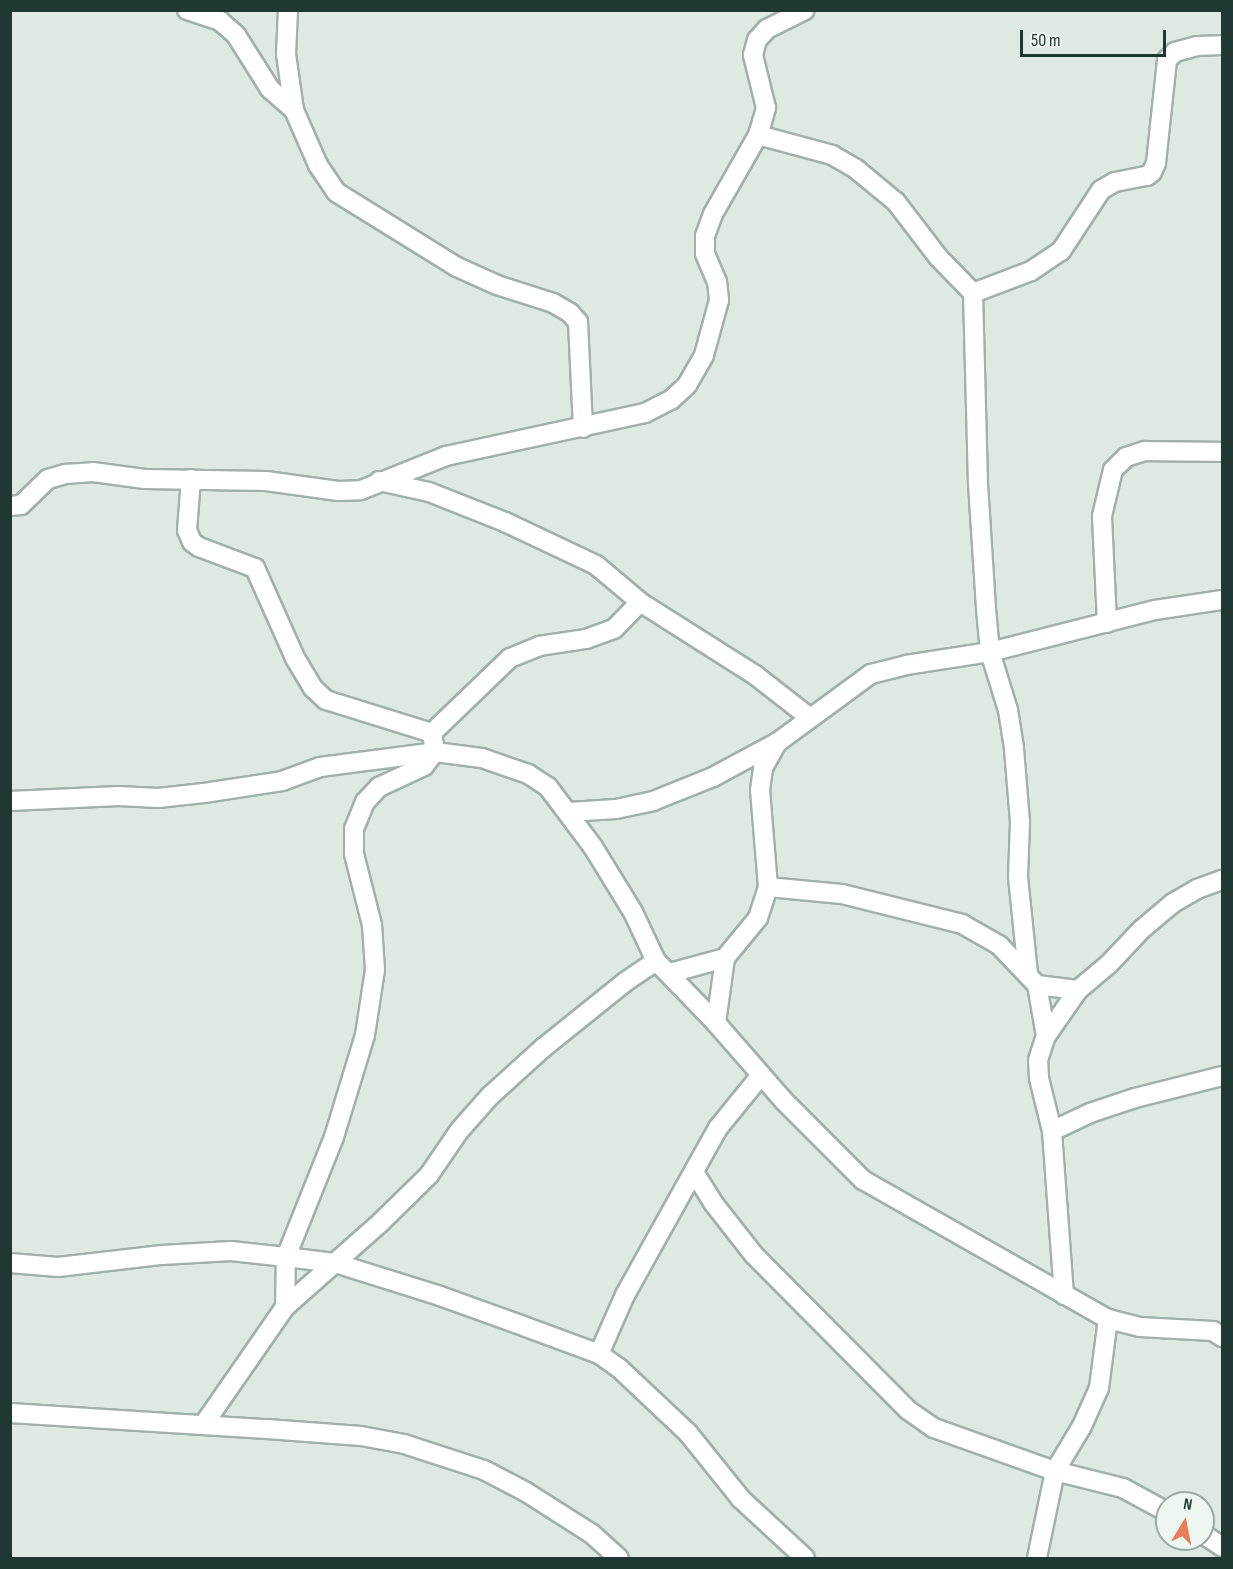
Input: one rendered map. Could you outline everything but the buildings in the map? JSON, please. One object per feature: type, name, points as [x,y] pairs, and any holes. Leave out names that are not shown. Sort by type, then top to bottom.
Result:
[{"type":"street","points":[[187,10],[220,21],[236,35],[270,89],[294,110]]},
{"type":"street","points":[[288,10],[286,54],[294,110],[318,165],[336,192],[457,267],[497,285],[554,303],[570,312],[578,322],[583,428]]},
{"type":"street","points":[[10,506],[21,505],[48,479],[66,474],[93,472],[145,478],[219,482],[266,481],[338,491],[361,490],[446,456],[645,413],[671,400],[687,385],[704,355],[719,300],[717,282],[705,254],[705,236],[713,213],[758,135],[766,108],[753,55],[757,40],[767,29],[805,10]]},
{"type":"street","points":[[973,292],[1030,271],[1061,251],[1101,190],[1115,182],[1147,176],[1152,172],[1157,152],[1167,60],[1175,52],[1197,46],[1222,45]]},
{"type":"street","points":[[758,135],[832,155],[856,170],[896,202],[938,257],[973,292],[978,484],[990,652],[1008,710],[1014,749],[1020,822],[1018,877],[1032,979],[1046,1036]]},
{"type":"street","points":[[1107,623],[1102,516],[1113,470],[1126,458],[1144,451],[1222,452]]},
{"type":"street","points":[[191,479],[188,530],[192,542],[255,568],[295,658],[313,688],[326,700],[432,733]]},
{"type":"street","points":[[379,482],[429,492],[505,522],[597,565],[640,602],[755,675],[809,717]]},
{"type":"street","points":[[569,812],[616,809],[653,801],[713,777],[778,742],[809,717],[871,675],[906,665],[990,652],[1155,610],[1222,600]]},
{"type":"street","points":[[432,733],[510,658],[540,646],[586,639],[614,629],[640,602]]},
{"type":"street","points":[[285,1306],[286,1257],[334,1137],[365,1035],[375,970],[372,925],[354,854],[354,829],[365,802],[379,787],[424,766],[435,752],[432,733]]},
{"type":"street","points":[[716,1023],[724,958],[758,918],[768,887],[760,790],[763,768],[778,742]]},
{"type":"street","points":[[10,801],[119,796],[158,798],[204,793],[282,781],[320,767],[435,752],[482,758],[528,774],[548,787],[569,812],[633,912],[663,967],[818,1137],[864,1180],[1108,1319],[1140,1327],[1213,1331],[1222,1337]]},
{"type":"street","points":[[1064,1294],[1052,1131],[1038,1069],[1038,1060],[1046,1036],[1078,990],[1173,903],[1197,889],[1222,880]]},
{"type":"street","points":[[768,887],[842,894],[962,924],[999,945],[1032,979],[1078,990]]},
{"type":"street","points":[[204,1424],[285,1306],[429,1175],[459,1131],[490,1096],[543,1048],[625,982],[663,967],[724,958]]},
{"type":"street","points":[[599,1354],[625,1295],[718,1128],[761,1075]]},
{"type":"street","points":[[1052,1131],[1090,1113],[1135,1098],[1222,1076]]},
{"type":"street","points":[[694,1172],[714,1204],[754,1255],[908,1410],[934,1428],[1054,1471],[1123,1488],[1155,1505]]},
{"type":"street","points":[[10,1263],[58,1268],[162,1255],[231,1251],[334,1263],[440,1296],[599,1354],[619,1368],[688,1433],[741,1499],[805,1558]]},
{"type":"street","points":[[1037,1558],[1054,1471],[1082,1426],[1099,1388],[1108,1319]]},
{"type":"street","points":[[10,1413],[361,1436],[404,1444],[484,1470],[526,1492],[592,1534],[619,1558]]},
{"type":"street","points":[[1219,1558],[1222,1552]]}]
